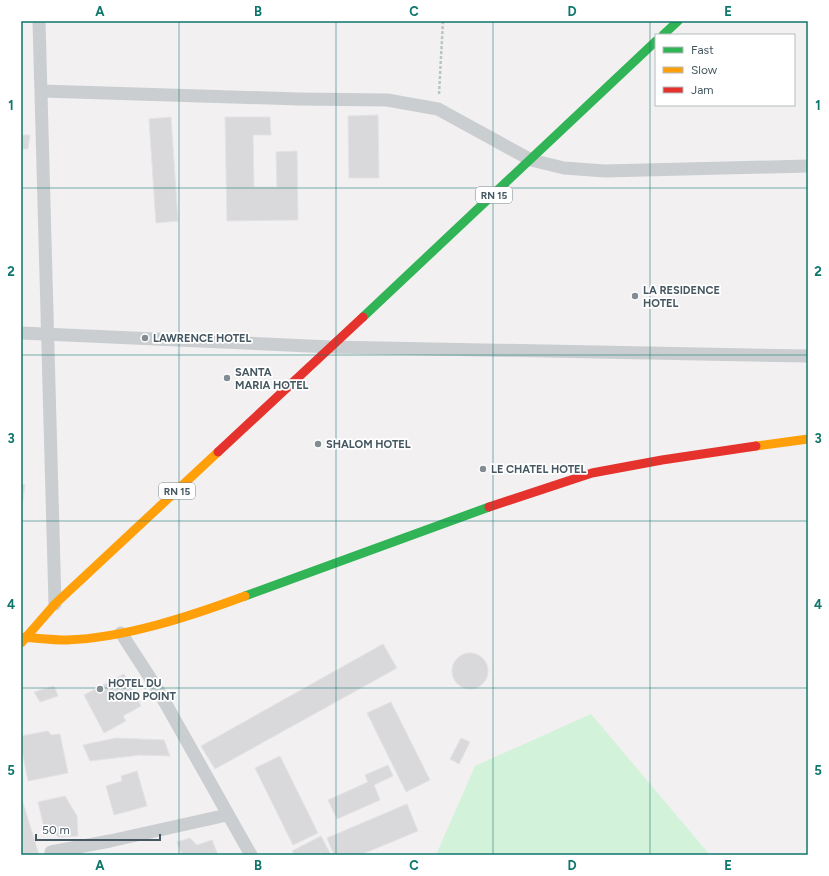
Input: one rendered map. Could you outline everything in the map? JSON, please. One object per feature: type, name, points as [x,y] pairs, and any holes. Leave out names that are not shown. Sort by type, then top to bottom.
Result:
[{"type":"main road","points":[[663,34],[678,21]]},
{"type":"main road","name":"RN 15","points":[[23,639],[55,604],[531,160],[655,42]]},
{"type":"main road","points":[[23,639],[67,640],[121,633],[194,615],[520,496],[592,474],[662,460],[808,439]]},
{"type":"street","points":[[39,21],[55,604]]},
{"type":"street","points":[[42,91],[300,99],[387,100],[438,109],[531,160],[564,168],[605,171],[808,166]]},
{"type":"street","points":[[21,333],[48,333],[331,347],[808,356]]},
{"type":"street","points":[[121,633],[158,690],[227,815],[251,855]]},
{"type":"street","points":[[51,852],[110,841],[227,815]]},
{"type":"path","points":[[438,109],[443,21]]},
{"type":"green space","points":[[591,714],[710,855],[436,855],[475,766]]},
{"type":"building","points":[[378,115],[379,178],[349,178],[348,116]]},
{"type":"building","points":[[171,117],[178,221],[156,223],[149,119]]},
{"type":"building","points":[[225,117],[270,117],[271,135],[253,135],[254,187],[277,187],[276,152],[297,151],[298,220],[227,221]]},
{"type":"building","points":[[21,135],[30,135],[28,149],[21,149]]},
{"type":"building","points":[[21,484],[25,485],[21,514]]},
{"type":"building","points":[[383,644],[397,668],[215,769],[201,746]]},
{"type":"building","points":[[474,653],[483,658],[487,664],[487,678],[483,684],[474,689],[466,689],[457,684],[453,678],[452,667],[457,658],[463,654]]},
{"type":"building","points":[[124,674],[141,706],[123,716],[126,721],[104,733],[84,695]]},
{"type":"building","points":[[54,686],[58,696],[40,702],[34,692]]},
{"type":"building","points":[[391,702],[430,780],[406,792],[367,713]]},
{"type":"building","points":[[48,731],[51,735],[60,734],[68,773],[28,781],[21,746],[21,736]]},
{"type":"building","points":[[116,738],[164,740],[170,756],[140,755],[90,761],[83,745]]},
{"type":"building","points":[[461,738],[470,742],[459,764],[450,759]]},
{"type":"building","points":[[280,756],[318,833],[293,845],[255,768]]},
{"type":"building","points":[[388,765],[393,776],[374,785],[380,800],[337,819],[328,800],[368,782],[365,775]]},
{"type":"building","points":[[137,771],[147,806],[114,815],[106,786],[122,781],[121,776]]},
{"type":"building","points":[[21,796],[39,855],[21,855]]},
{"type":"building","points":[[65,796],[77,816],[78,836],[58,837],[53,830],[44,827],[38,802]]},
{"type":"building","points":[[407,804],[418,831],[360,855],[334,855],[327,838]]},
{"type":"building","points":[[321,836],[331,855],[295,855],[292,851]]},
{"type":"building","points":[[190,838],[197,845],[212,840],[218,855],[182,855],[177,842]]},
{"type":"traffic: fast","points":[[664,34],[678,21]]},
{"type":"traffic: fast","points":[[363,317],[655,42]]},
{"type":"traffic: fast","points":[[245,596],[489,507]]},
{"type":"traffic: slow","points":[[756,446],[808,439]]},
{"type":"traffic: slow","points":[[21,643],[55,604],[218,452]]},
{"type":"traffic: slow","points":[[21,637],[67,640],[112,635],[158,625],[245,596]]},
{"type":"traffic: jam","points":[[218,452],[363,317]]},
{"type":"traffic: jam","points":[[489,507],[592,473],[662,460],[756,446]]},
{"type":"place","name":"LA RESIDENCE HOTEL","points":[[635,296]]},
{"type":"place","name":"LAWRENCE HOTEL","points":[[145,338]]},
{"type":"place","name":"SANTA MARIA HOTEL","points":[[227,378]]},
{"type":"place","name":"SHALOM HOTEL","points":[[318,444]]},
{"type":"place","name":"LE CHATEL HOTEL","points":[[483,469]]},
{"type":"place","name":"HOTEL DU ROND POINT","points":[[100,689]]}]
